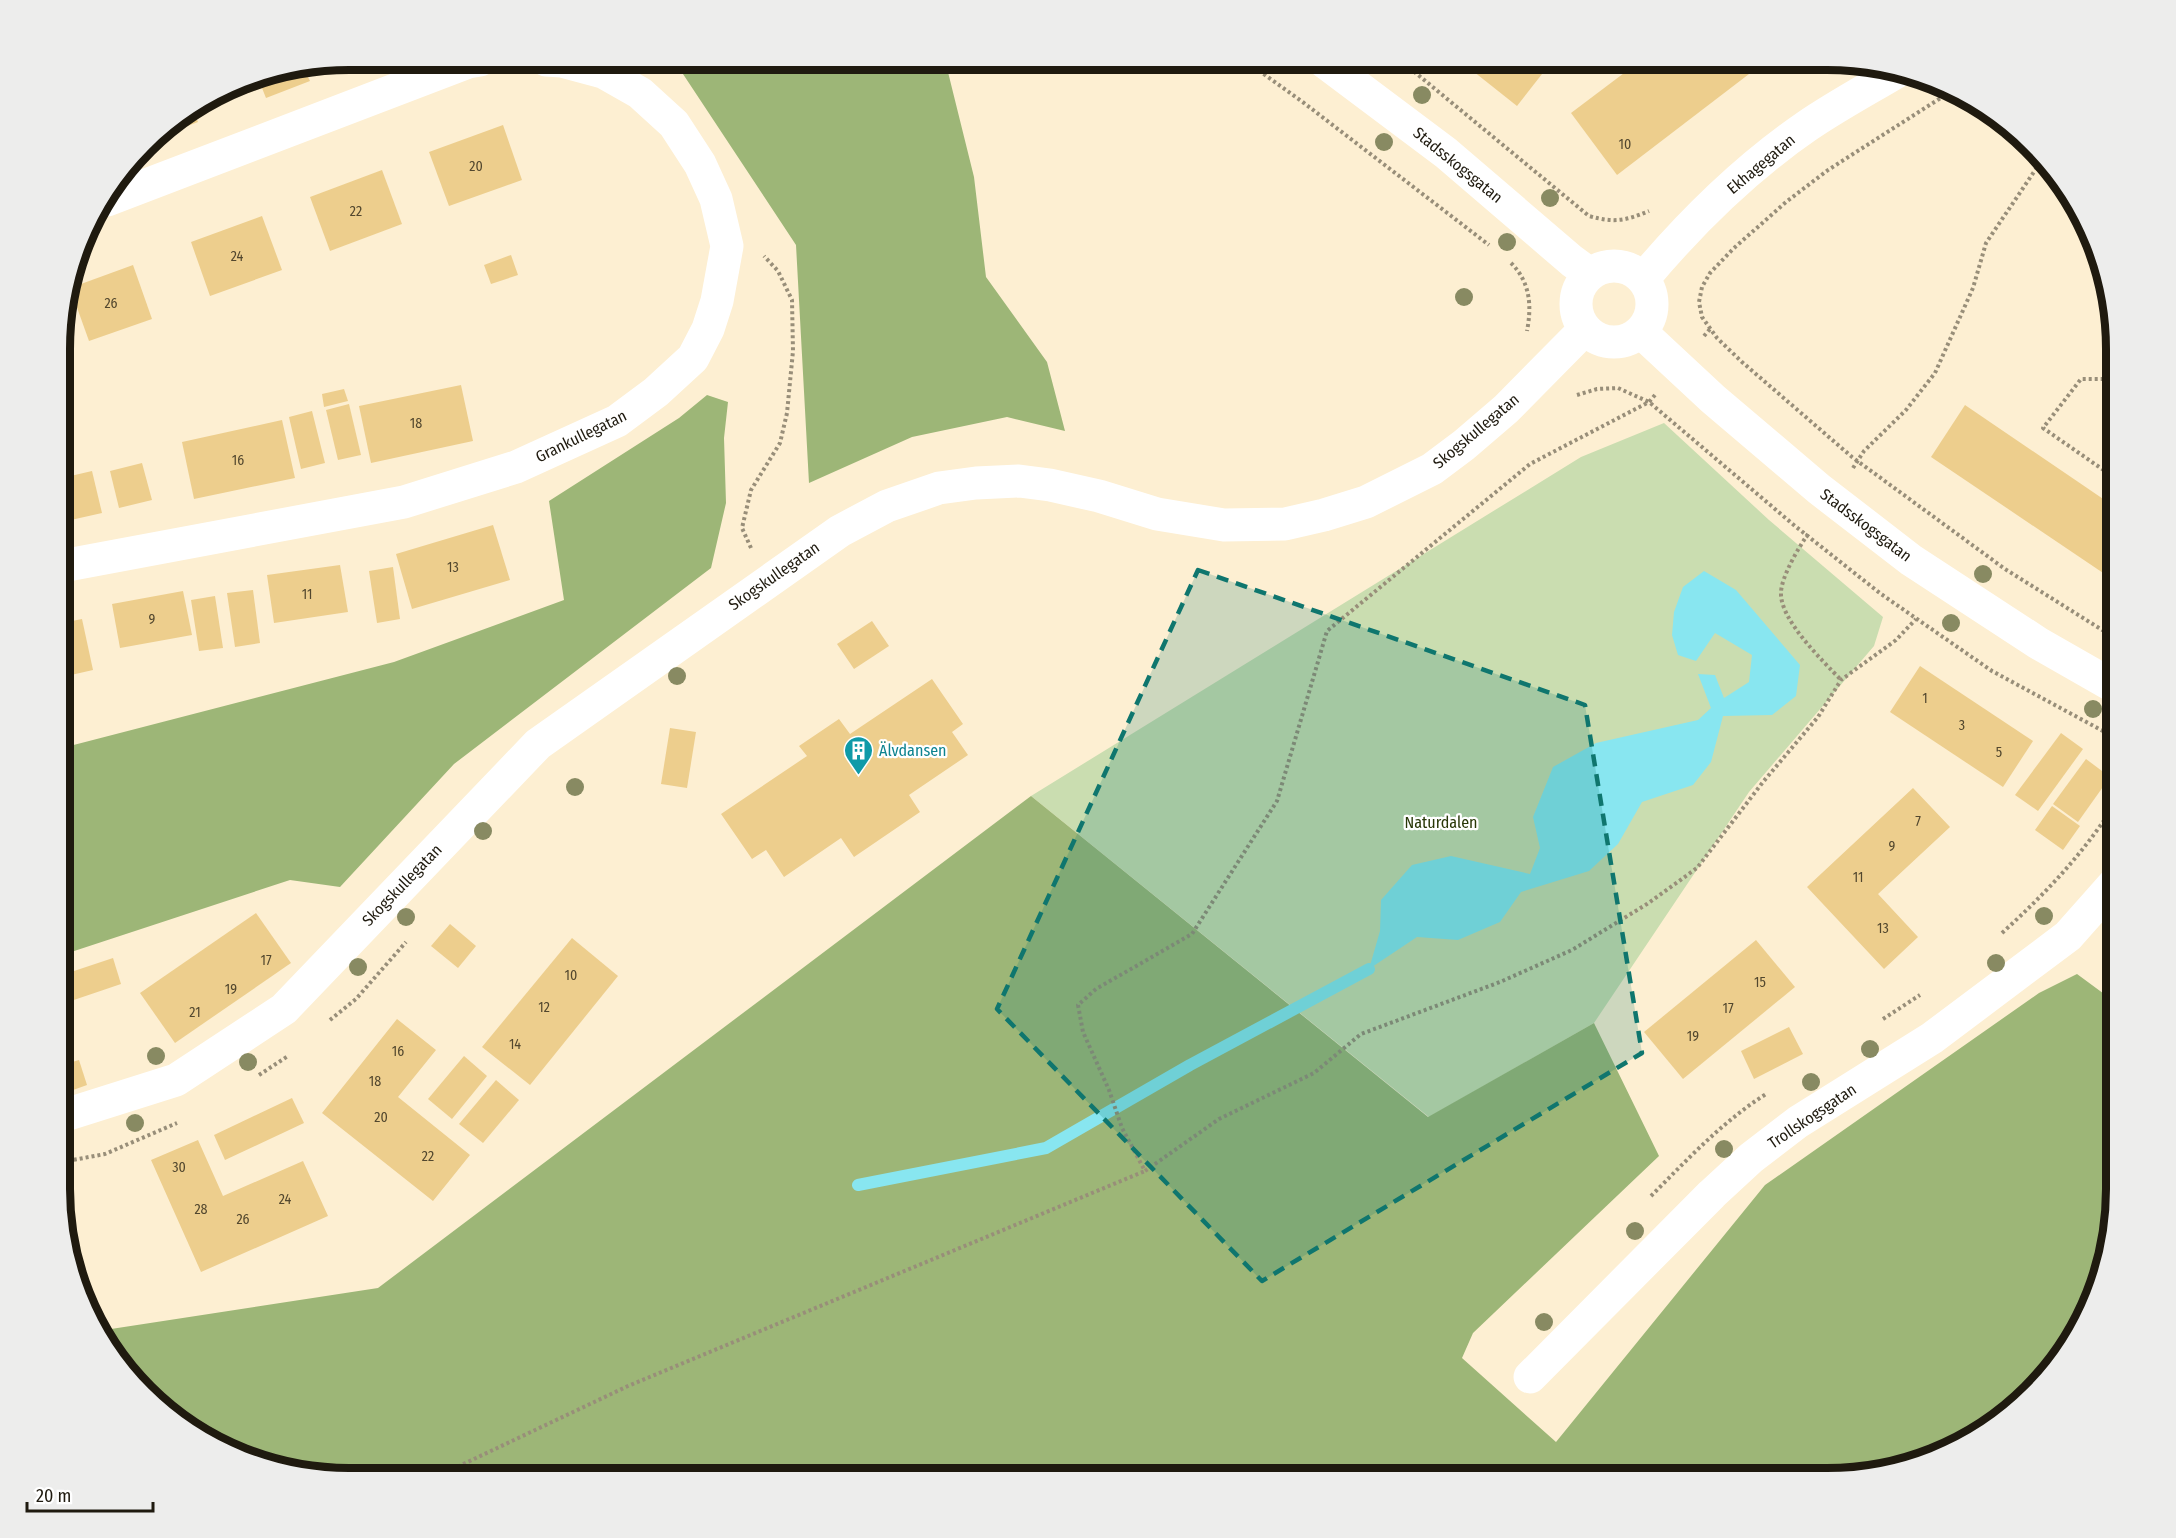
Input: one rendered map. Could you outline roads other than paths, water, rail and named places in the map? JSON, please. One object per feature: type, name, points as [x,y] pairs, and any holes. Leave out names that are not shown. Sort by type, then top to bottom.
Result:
[{"type":"street","points":[[117,196],[447,70]]},
{"type":"street","name":"Grankullegatan","points":[[70,565],[404,502],[516,467],[617,421],[656,392],[693,358],[708,329],[717,301],[727,246],[716,199],[700,164],[674,124],[640,93],[596,70]]},
{"type":"street","name":"Stadsskogsgatan","points":[[1335,70],[1446,153],[1590,274]]},
{"type":"street","name":"Ekhagegatan","points":[[1643,279],[1676,241],[1739,180],[1807,126],[1887,77]]},
{"type":"street","points":[[1616,266],[1629,269],[1643,279],[1651,294],[1652,307],[1649,321],[1641,332],[1629,339],[1609,342],[1585,329],[1579,317],[1577,297],[1582,284],[1590,274],[1603,268],[1616,266]]},
{"type":"street","name":"Skogskullegatan","points":[[70,1113],[176,1080],[284,1009],[538,744],[840,531],[887,506],[939,488],[1019,481],[1050,484],[1157,514],[1224,525],[1285,524],[1324,515],[1366,502],[1432,469],[1506,409],[1585,329]]},
{"type":"street","name":"Stadsskogsgatan","points":[[1641,332],[1713,399],[1819,489],[1911,560],[2038,643],[2106,682]]},
{"type":"street","name":"Trollskogsgatan","points":[[1530,1377],[1712,1194],[1751,1158],[1798,1122],[1932,1038],[2068,936],[2106,893]]},
{"type":"water","points":[[1704,571],[1736,590],[1800,665],[1796,696],[1772,715],[1723,716],[1711,762],[1693,785],[1642,802],[1618,844],[1589,871],[1521,892],[1500,922],[1458,940],[1417,937],[1369,969],[1380,931],[1381,900],[1412,865],[1451,856],[1530,874],[1540,848],[1533,817],[1553,767],[1596,743],[1698,720],[1711,708],[1698,674],[1715,675],[1724,698],[1749,682],[1752,655],[1715,633],[1696,661],[1678,655],[1672,635],[1674,612],[1683,587]]},
{"type":"waterway","points":[[858,1185],[1046,1148],[1190,1065],[1369,969]]},
{"type":"place","name":"Älvdansen","points":[[858,776]]},
{"type":"park label","name":"Naturdalen","points":[[1441,822]]}]
